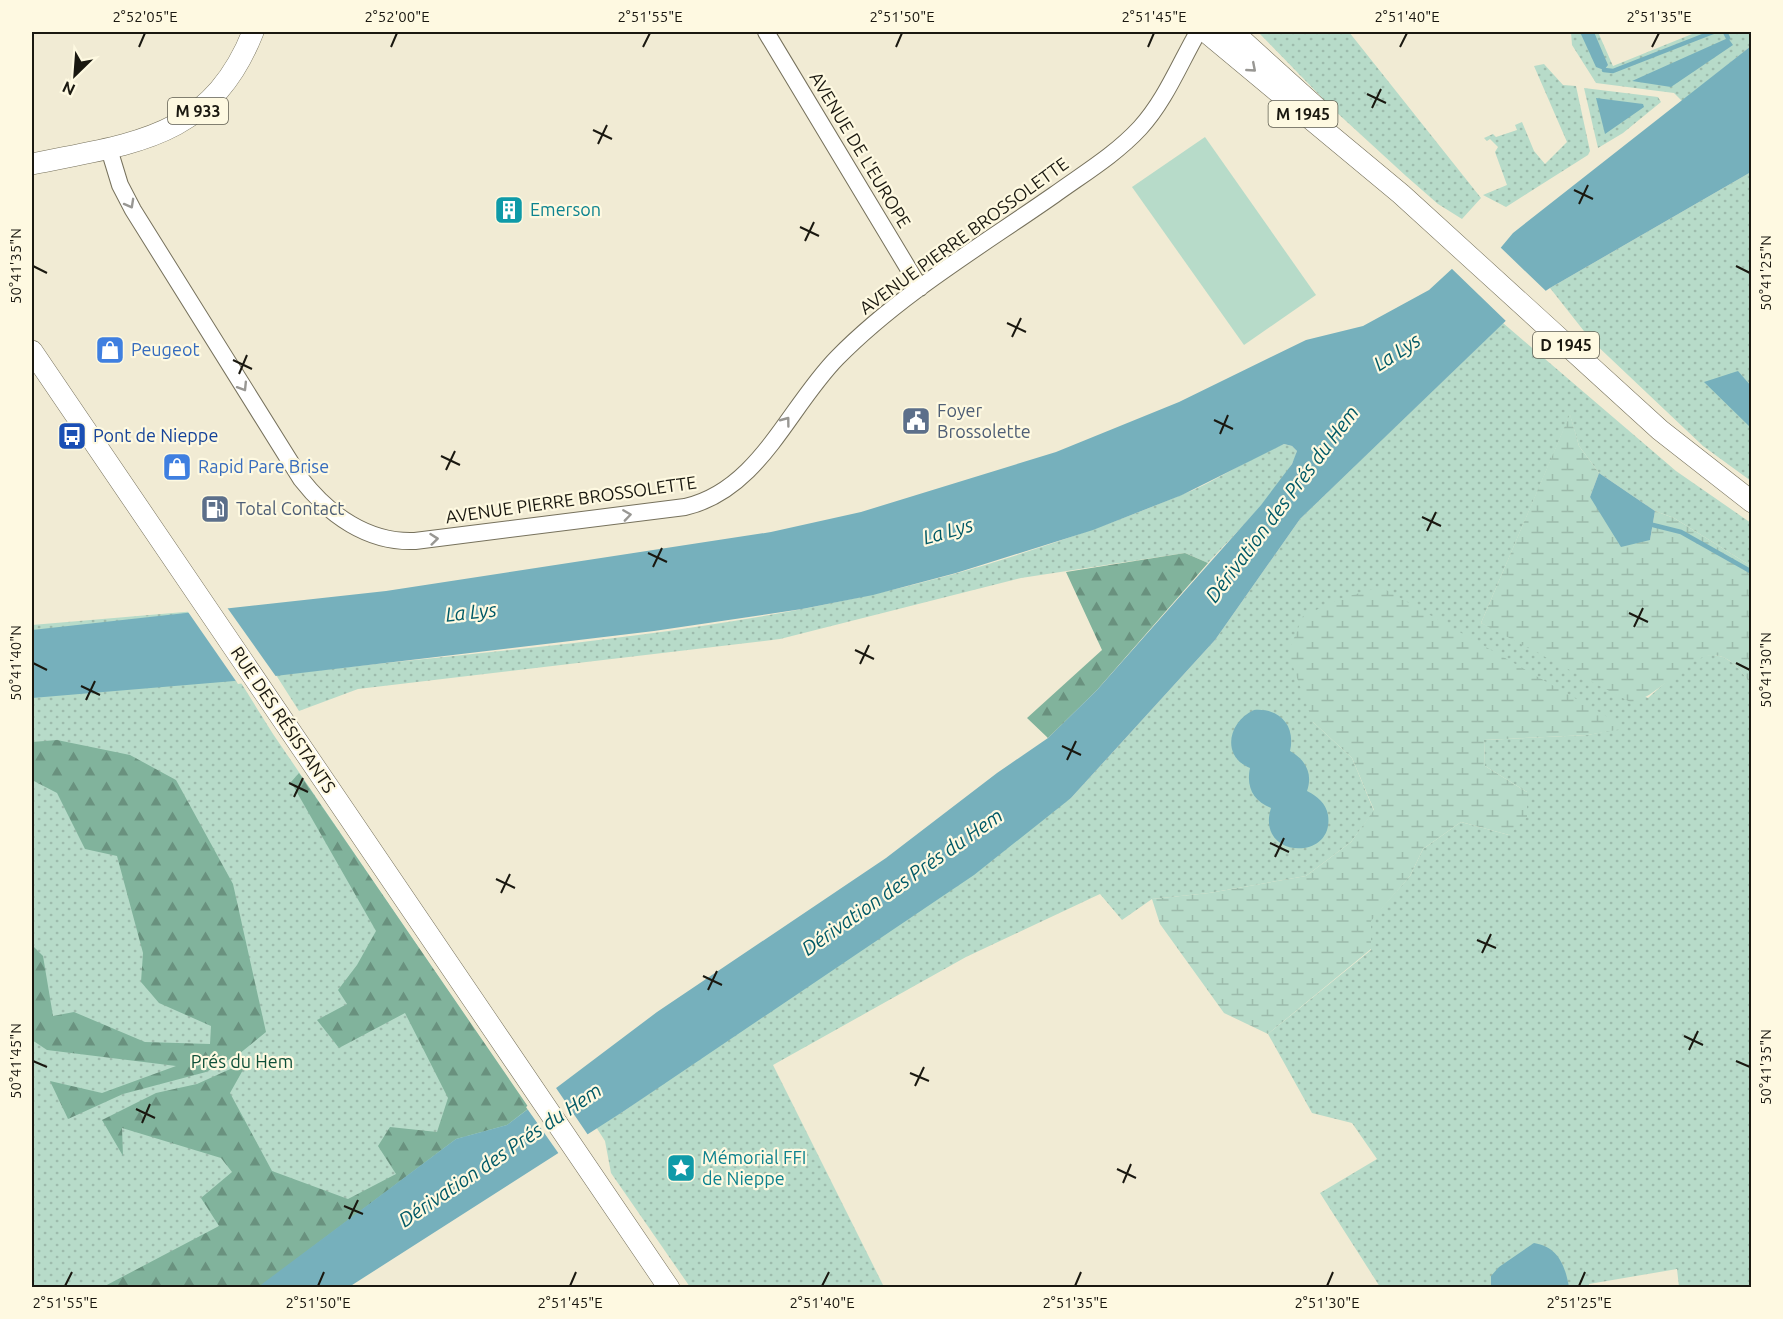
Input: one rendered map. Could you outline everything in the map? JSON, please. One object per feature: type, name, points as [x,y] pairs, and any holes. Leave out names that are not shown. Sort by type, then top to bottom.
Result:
[{"type":"main road","name":"M 933","points":[[32,165],[155,137],[196,112],[234,69],[254,32]]},
{"type":"main road","name":"M 1945","points":[[1206,32],[1401,194],[1501,285]]},
{"type":"main road","name":"M 1945","points":[[1233,32],[1301,93],[1401,194]]},
{"type":"main road","name":"D 1945","points":[[1501,285],[1695,460],[1752,502]]},
{"type":"main road","name":"RUE DES RÉSISTANTS","points":[[32,351],[669,1287]]},
{"type":"street","name":"AVENUE DE L'EUROPE","points":[[766,32],[920,288]]},
{"type":"street","name":"AVENUE PIERRE BROSSOLETTE","points":[[109,149],[120,185],[138,218],[301,479],[326,507],[347,523],[376,536],[398,541],[495,533],[685,507],[716,496],[734,484],[753,465],[839,356],[920,288],[1096,165],[1133,135],[1160,100],[1198,32]]},
{"type":"green space","points":[[1258,32],[1349,32],[1481,198],[1462,219],[1438,204],[1334,110]]},
{"type":"green space","points":[[1571,32],[1598,32],[1613,66],[1697,32],[1751,32],[1751,46],[1682,101],[1674,93],[1596,83],[1572,45]]},
{"type":"green space","points":[[1544,64],[1563,85],[1576,86],[1590,151],[1588,155],[1506,207],[1483,195],[1507,185],[1495,152],[1498,147],[1490,139],[1487,141],[1484,138],[1493,134],[1496,137],[1517,130],[1515,125],[1522,122],[1534,151],[1545,164],[1567,142],[1534,66]]},
{"type":"green space","points":[[1584,88],[1658,97],[1661,102],[1623,133],[1598,148]]},
{"type":"green space","points":[[1205,137],[1316,295],[1244,345],[1132,187]]},
{"type":"green space","points":[[1751,172],[1751,481],[1703,446],[1591,340],[1550,288]]},
{"type":"green space","points":[[1503,323],[1676,471],[1751,523],[1751,566],[1674,518],[1655,511],[1599,473],[1579,446],[1570,415],[1481,623],[1648,698],[1687,665],[1699,658],[1712,655],[1724,658],[1737,667],[1751,685],[1751,1287],[1679,1287],[1677,1269],[1589,1284],[1589,1287],[1380,1287],[1320,1193],[1377,1159],[1352,1123],[1312,1113],[1268,1034],[1371,950],[1370,921],[1410,876],[1423,849],[1461,822],[1509,835],[1527,792],[1485,766],[1484,740],[1588,735],[1626,727],[1313,722],[1352,758],[1374,811],[1351,842],[1306,876],[1209,893],[1152,899],[1122,920],[1100,894],[966,957],[773,1065],[884,1287],[690,1287],[611,1173],[605,1141],[596,1127],[624,1111],[1071,798],[1215,640],[1300,519]]},
{"type":"green space","points":[[1570,414],[1579,446],[1599,473],[1590,497],[1650,540],[1655,511],[1674,518],[1751,566],[1751,685],[1735,665],[1720,656],[1706,656],[1692,662],[1649,695],[1632,703],[1481,623]]},
{"type":"green space","points":[[1284,444],[1292,446],[1297,451],[1293,462],[1272,492],[1208,563],[1185,553],[1021,578],[780,639],[358,689],[299,711],[276,675],[617,638],[787,612],[871,595],[983,566],[1097,528],[1194,489]]},
{"type":"green space","points":[[1185,553],[1208,563],[1097,690],[1048,738],[1027,718],[1102,650],[1066,572]]},
{"type":"green space","points":[[1381,587],[1627,728],[1588,735],[1484,740],[1485,766],[1527,792],[1527,817],[1509,835],[1461,822],[1423,849],[1410,876],[1371,921],[1371,949],[1268,1034],[1224,1013],[1160,924],[1152,899],[1209,893],[1306,876],[1351,842],[1374,810],[1352,758],[1313,722],[1288,653],[1303,616],[1342,598]]},
{"type":"green space","name":"Prés du Hem","points":[[196,611],[273,734],[534,1117],[284,1287],[32,1287],[32,625]]},
{"type":"green space","points":[[57,740],[130,755],[176,780],[233,884],[266,1032],[239,1054],[206,1072],[123,1094],[68,1119],[50,1081],[102,1093],[176,1066],[47,1050],[32,1040],[32,945],[43,956],[53,1016],[74,1012],[145,1042],[210,1044],[211,1026],[159,1003],[141,982],[143,953],[117,856],[85,849],[57,793],[32,780],[32,742]]},
{"type":"green space","points":[[299,773],[529,1108],[507,1125],[456,1139],[258,1288],[103,1287],[219,1226],[201,1198],[232,1172],[221,1158],[122,1128],[123,1156],[102,1120],[156,1093],[197,1084],[248,1061],[230,1093],[272,1171],[348,1199],[396,1174],[378,1146],[390,1127],[437,1132],[448,1098],[405,1013],[339,1048],[317,1020],[347,1004],[338,990],[357,965],[376,931],[291,782]]},
{"type":"water","points":[[1580,32],[1594,32],[1608,65],[1604,70],[1596,67]]},
{"type":"water","points":[[1728,38],[1733,45],[1671,87],[1632,81]]},
{"type":"water","points":[[1751,46],[1751,172],[1550,288],[1517,310],[1300,519],[1215,640],[1071,798],[974,875],[624,1111],[349,1287],[258,1287],[456,1139],[507,1125],[657,1012],[886,858],[997,773],[1048,738],[1097,690],[1261,505],[1292,464],[1297,451],[1292,446],[1284,444],[1182,495],[1093,530],[956,573],[873,595],[802,609],[654,631],[234,681],[32,698],[32,630],[386,591],[771,532],[861,512],[1056,452],[1179,402],[1306,340],[1363,326],[1429,290],[1468,254],[1488,263],[1513,233]]},
{"type":"water","points":[[1596,98],[1643,104],[1644,107],[1605,134]]},
{"type":"water","points":[[1738,371],[1751,386],[1751,428],[1704,382]]},
{"type":"water","points":[[1599,473],[1655,511],[1650,540],[1621,547],[1590,497]]},
{"type":"water","points":[[1254,710],[1271,712],[1284,720],[1290,733],[1290,751],[1307,768],[1309,785],[1307,791],[1320,800],[1327,811],[1327,830],[1320,841],[1309,847],[1296,848],[1284,845],[1274,837],[1269,825],[1271,808],[1255,797],[1250,787],[1250,768],[1235,756],[1231,739],[1234,730],[1245,715]]},
{"type":"water","points":[[1534,1243],[1549,1248],[1559,1258],[1569,1287],[1491,1287],[1491,1276],[1499,1267]]},
{"type":"pier","points":[[1499,246],[1548,293],[1508,323],[1450,267],[1466,252],[1487,259]]},
{"type":"pier","points":[[226,606],[277,678],[238,684],[186,609]]},
{"type":"pier","points":[[554,1085],[588,1135],[559,1154],[526,1107]]},
{"type":"waterway","points":[[1604,70],[1613,71],[1713,32]]},
{"type":"waterway","points":[[1725,32],[1728,38]]},
{"type":"waterway","points":[[1653,525],[1681,532],[1752,572]]},
{"type":"place","name":"Emerson","points":[[509,210]]},
{"type":"place","name":"Peugeot","points":[[110,350]]},
{"type":"place","name":"Foyer Brossolette","points":[[916,421]]},
{"type":"place","name":"Pont de Nieppe","points":[[72,436]]},
{"type":"place","name":"Rapid Pare Brise","points":[[177,467]]},
{"type":"place","name":"Total Contact","points":[[215,509]]},
{"type":"place","name":"Mémorial FFI de Nieppe","points":[[681,1168]]},
{"type":"water label","name":"La Lys","points":[[1397,352]]},
{"type":"water label","name":"Dérivation des Prés du Hem","points":[[1282,504]]},
{"type":"water label","name":"La Lys","points":[[948,531]]},
{"type":"water label","name":"La Lys","points":[[471,612]]},
{"type":"water label","name":"Dérivation des Prés du Hem","points":[[902,882]]},
{"type":"water label","name":"Dérivation des Prés du Hem","points":[[500,1155]]}]
